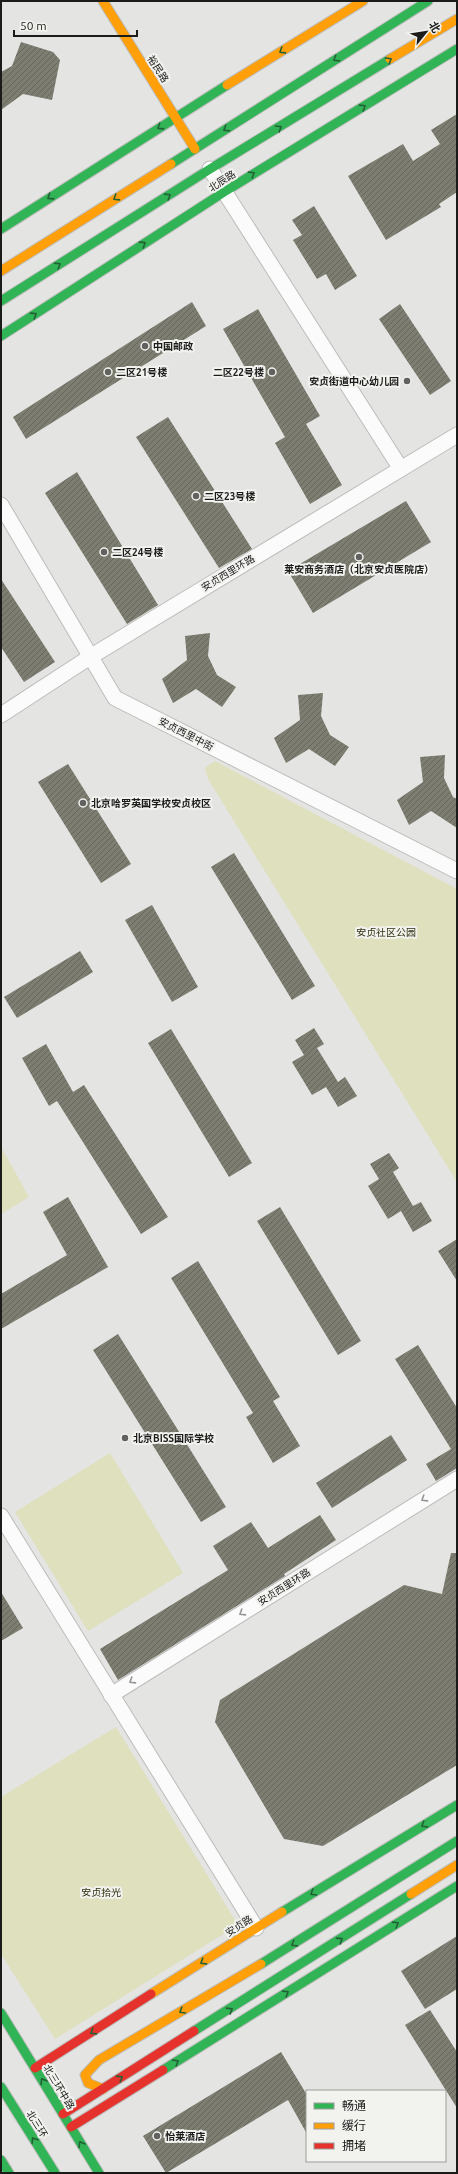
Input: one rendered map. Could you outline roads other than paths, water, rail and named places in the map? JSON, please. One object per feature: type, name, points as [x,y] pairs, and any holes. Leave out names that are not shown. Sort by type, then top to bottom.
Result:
[{"type":"main road","name":"裕民路","points":[[102,1],[195,149]]},
{"type":"main road","points":[[1,229],[175,117],[363,1]]},
{"type":"main road","points":[[1,271],[428,1]]},
{"type":"main road","name":"北辰路","points":[[1,301],[210,170],[457,19]]},
{"type":"main road","name":"北辰路","points":[[1,336],[224,192],[457,49]]},
{"type":"main road","name":"安贞路","points":[[35,2068],[256,1928],[457,1805]]},
{"type":"main road","points":[[103,2089],[88,2083],[85,2074],[99,2060],[284,1950],[457,1841]]},
{"type":"main road","points":[[359,1865],[374,1866]]},
{"type":"main road","points":[[63,2114],[457,1865]]},
{"type":"main road","points":[[397,1868],[412,1869]]},
{"type":"main road","points":[[436,1899],[442,1875]]},
{"type":"main road","points":[[71,2127],[457,1886]]},
{"type":"main road","points":[[135,2017],[147,1998]]},
{"type":"main road","name":"北三环中路","points":[[1,2013],[99,2173]]},
{"type":"main road","points":[[116,2050],[128,2030]]},
{"type":"main road","name":"北三环","points":[[1,2087],[55,2173]]},
{"type":"main road","points":[[1,2160],[9,2173]]},
{"type":"street","points":[[210,170],[401,469]]},
{"type":"street","name":"安贞西里环路","points":[[1,715],[90,657],[457,435]]},
{"type":"street","name":"安贞西里中街","points":[[1,504],[115,698],[457,871]]},
{"type":"street","name":"安贞西里环路","points":[[111,1695],[457,1479]]},
{"type":"street","points":[[1,1516],[256,1928]]},
{"type":"place","name":"中国邮政","points":[[145,346]]},
{"type":"place","name":"二区21号楼","points":[[108,372]]},
{"type":"place","name":"二区22号楼","points":[[272,372]]},
{"type":"place","name":"安贞街道中心幼儿园","points":[[407,381]]},
{"type":"place","name":"二区23号楼","points":[[196,496]]},
{"type":"place","name":"二区24号楼","points":[[104,552]]},
{"type":"place","name":"莱安商务酒店（北京安贞医院店）","points":[[359,557]]},
{"type":"place","name":"北京哈罗英国学校安贞校区","points":[[83,803]]},
{"type":"place","name":"北京BISS国际学校","points":[[125,1438]]},
{"type":"place","name":"怡莱酒店","points":[[157,2136]]},
{"type":"park label","name":"安贞社区公园","points":[[386,932]]},
{"type":"park label","name":"安贞拾光","points":[[101,1892]]}]
